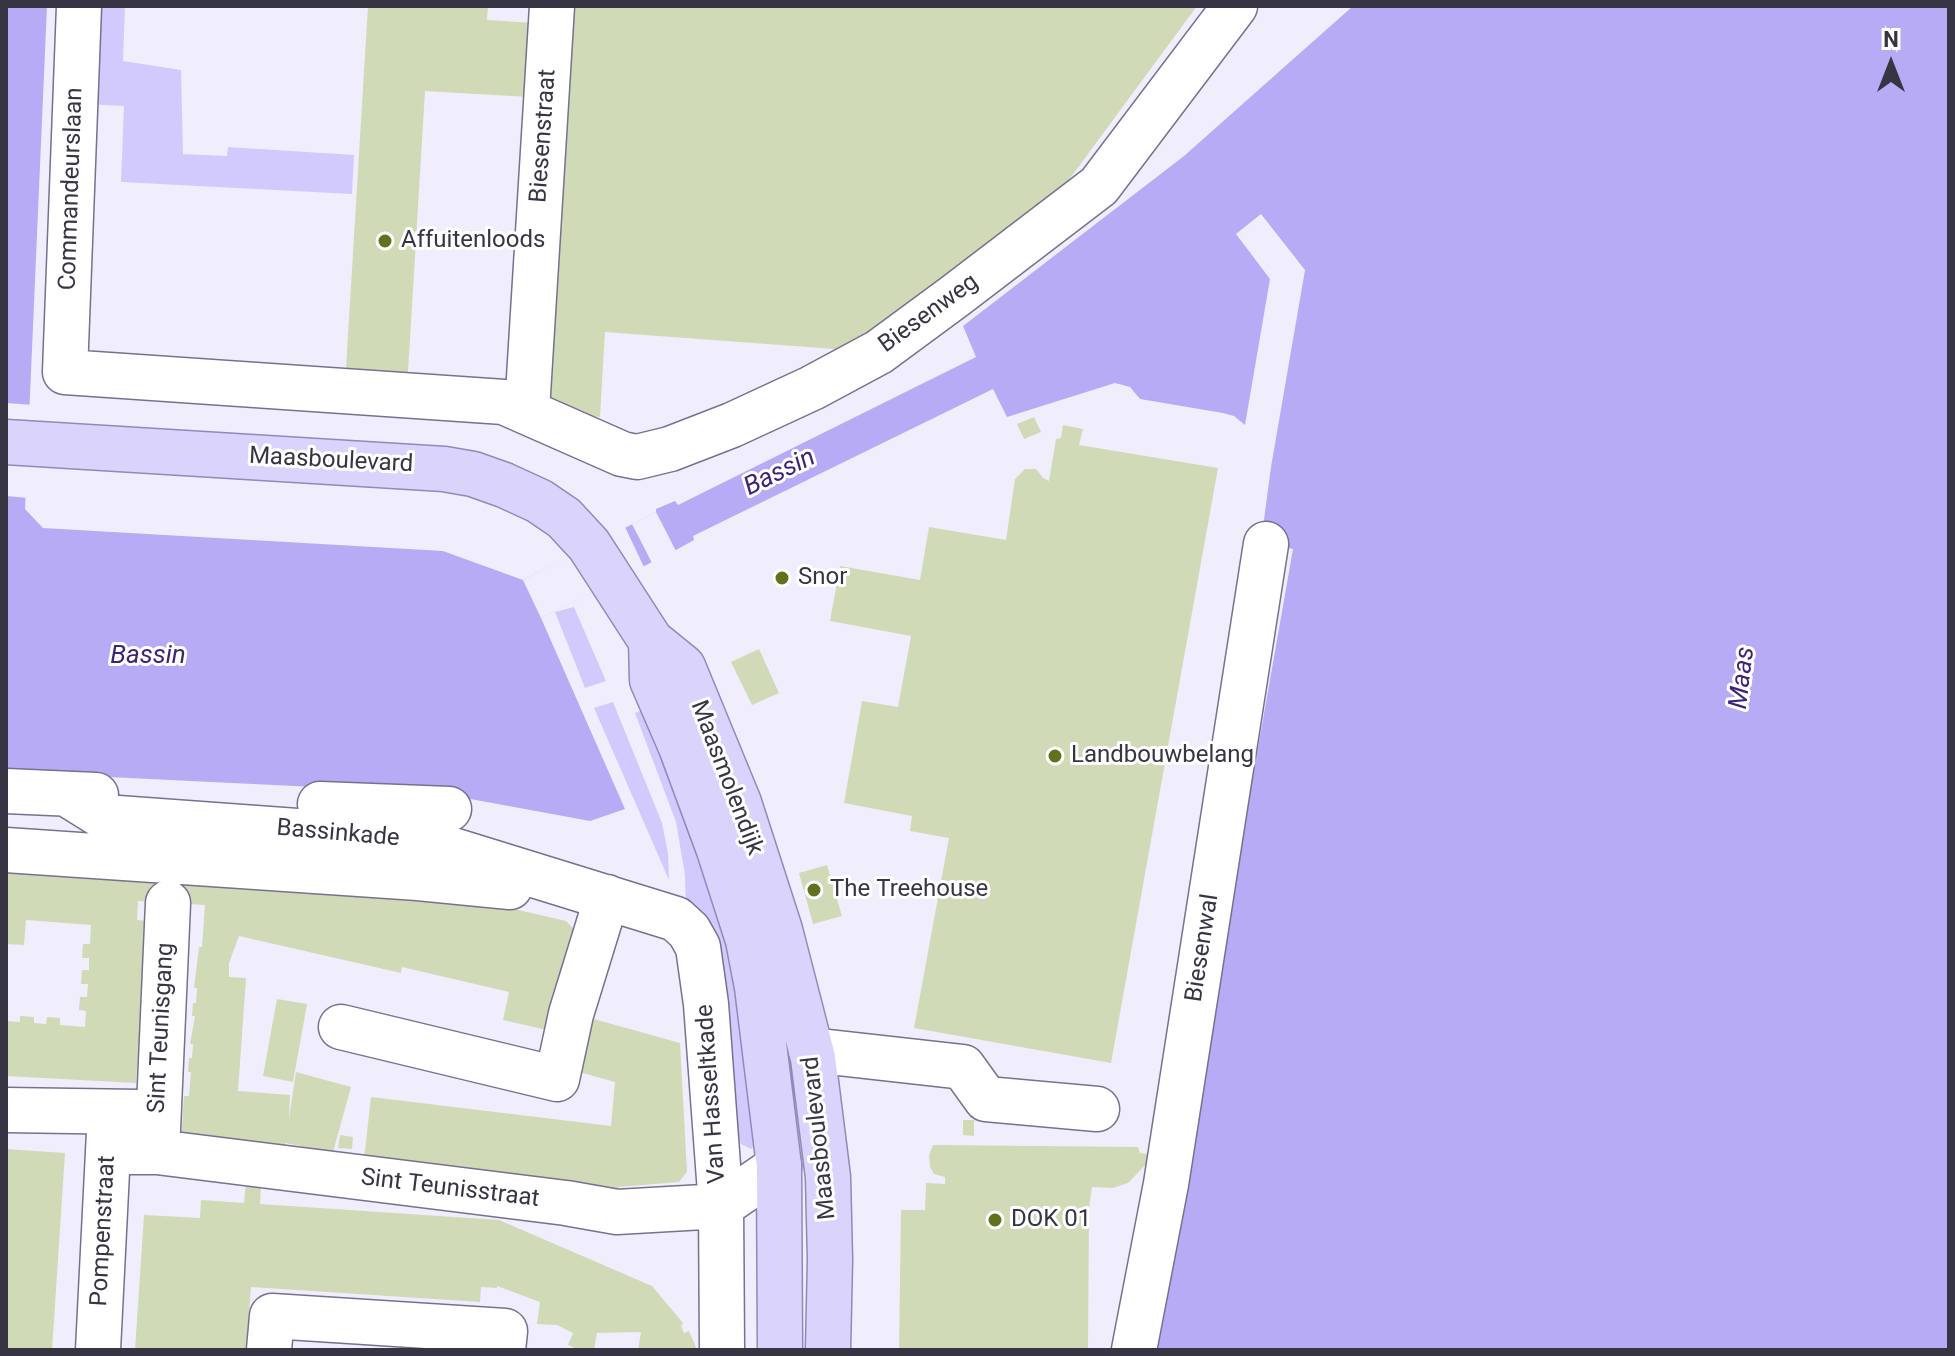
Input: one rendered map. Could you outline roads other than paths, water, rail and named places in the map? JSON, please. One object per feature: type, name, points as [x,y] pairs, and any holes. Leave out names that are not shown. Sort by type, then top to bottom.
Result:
[{"type":"main road","name":"Maasboulevard","points":[[6,442],[412,466],[473,474],[539,501],[564,518],[589,545],[614,582]]},
{"type":"main road","name":"Maasmolendijk","points":[[614,582],[651,641],[652,680],[764,935]]},
{"type":"main road","name":"Maasboulevard","points":[[764,935],[811,1050],[828,1177],[828,1350]]},
{"type":"main road","name":"Maasboulevard","points":[[764,935],[757,987],[779,1166],[780,1350]]},
{"type":"street","name":"Commandeurslaan","points":[[65,372],[79,6]]},
{"type":"street","name":"Biesenstraat","points":[[531,413],[552,6]]},
{"type":"street","name":"Biesenweg","points":[[65,372],[504,402],[622,454],[646,456],[732,425],[879,352],[1099,186],[1235,6]]},
{"type":"street","name":"Biesenwal","points":[[1134,1350],[1166,1184],[1266,544]]},
{"type":"street","name":"Bassinkade","points":[[6,791],[449,809]]},
{"type":"street","name":"Bassinkade","points":[[67,794],[104,817],[407,839],[607,897]]},
{"type":"street","points":[[6,850],[169,878],[418,878],[607,897],[571,1014],[557,1079],[341,1027]]},
{"type":"street","name":"Sint Teunisgang","points":[[157,1132],[169,878]]},
{"type":"street","name":"Van Hasseltkade","points":[[607,897],[676,919],[689,931],[698,947],[706,1004],[721,1206],[722,1350]]},
{"type":"street","points":[[811,1050],[963,1067],[986,1099],[1097,1109]]},
{"type":"street","name":"Sint Teunisstraat","points":[[6,1110],[109,1132],[157,1132],[617,1212],[721,1206]]},
{"type":"street","name":"Pompenstraat","points":[[98,1350],[109,1132]]},
{"type":"street","points":[[721,1206],[779,1166]]},
{"type":"street","points":[[269,1350],[272,1316],[505,1331],[503,1350]]},
{"type":"water","points":[[6,6],[47,6],[25,509],[43,528],[443,551],[523,580],[656,512],[656,509],[675,501],[678,505],[976,357],[963,326],[1184,156],[1353,6],[1949,6],[1949,1350],[1152,1350],[1293,549],[1261,542],[1305,270],[1261,214],[1236,234],[1270,279],[1245,425],[1234,416],[1223,413],[1140,399],[1130,387],[1115,383],[1007,417],[993,389],[693,536],[694,540],[676,550],[541,618],[625,809],[590,821],[438,793],[6,772]]},
{"type":"place","name":"Affuitenloods","points":[[385,241]]},
{"type":"place","name":"Snor","points":[[782,578]]},
{"type":"place","name":"Landbouwbelang","points":[[1055,756]]},
{"type":"place","name":"The Treehouse","points":[[814,890]]},
{"type":"place","name":"DOK 01","points":[[995,1220]]},
{"type":"water label","name":"Bassin","points":[[780,473]]},
{"type":"water label","name":"Bassin","points":[[148,656]]},
{"type":"water label","name":"Maas","points":[[1743,678]]}]
